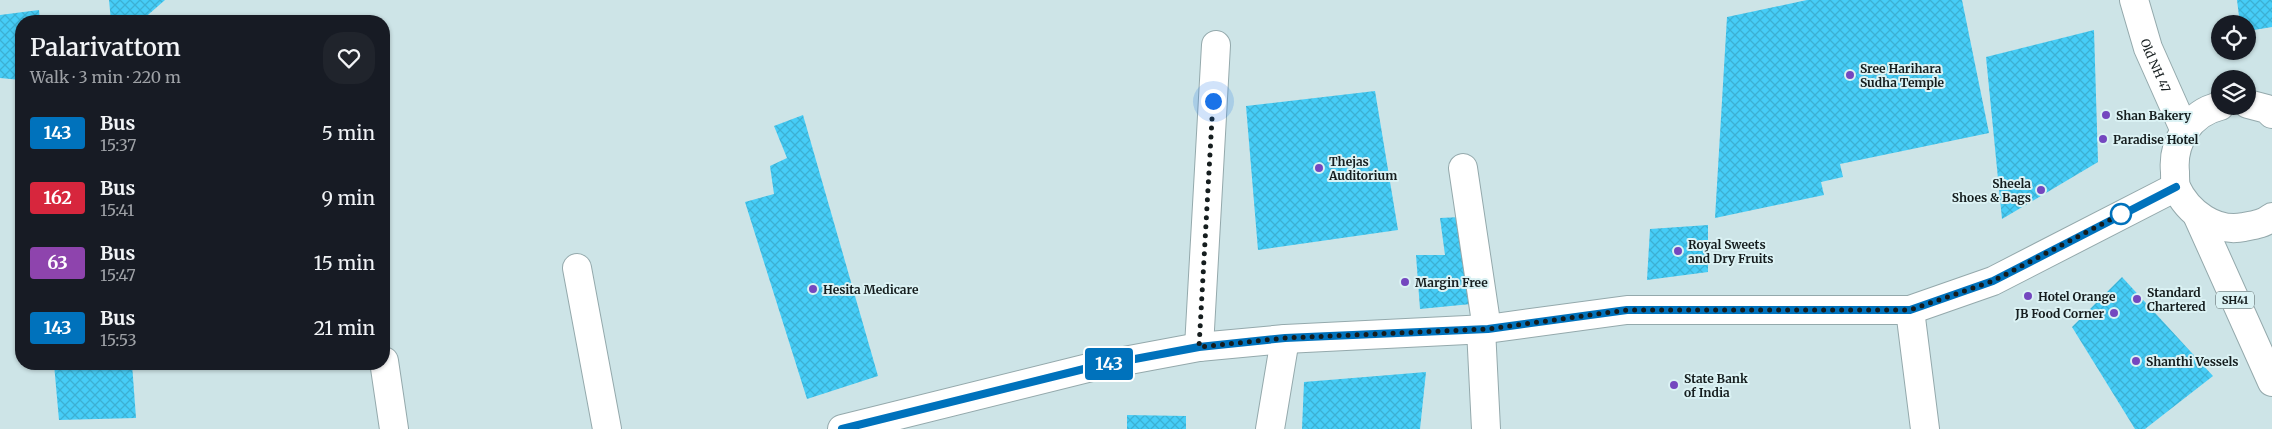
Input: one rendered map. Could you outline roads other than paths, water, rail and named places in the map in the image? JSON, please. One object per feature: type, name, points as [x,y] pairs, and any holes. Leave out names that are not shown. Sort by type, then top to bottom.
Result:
[{"type":"main road","name":"Old NH 47","points":[[2134,0],[2148,48],[2184,129]]},
{"type":"main road","points":[[1199,347],[1216,45]]},
{"type":"main road","points":[[2211,108],[2184,129],[2173,156],[2176,187],[2198,217],[2230,230],[2264,223],[2272,217]]},
{"type":"main road","points":[[1463,168],[1484,329],[1486,429]]},
{"type":"main road","points":[[842,429],[1092,367],[1199,347],[1285,338],[1484,329],[1627,310],[1910,310],[1993,281],[2176,187]]},
{"type":"main road","name":"SH41","points":[[2198,217],[2272,382]]},
{"type":"main road","points":[[577,268],[607,429]]},
{"type":"main road","points":[[1910,310],[1925,429]]},
{"type":"main road","points":[[1270,429],[1285,338]]},
{"type":"main road","points":[[385,370],[394,429]]},
{"type":"place","name":"Sree Harihara Sudha Temple","points":[[1850,75]]},
{"type":"place","name":"Shan Bakery","points":[[2106,115]]},
{"type":"place","name":"Paradise Hotel","points":[[2103,139]]},
{"type":"place","name":"Thejas Auditorium","points":[[1319,168]]},
{"type":"place","name":"Sheela Shoes & Bags","points":[[2041,190]]},
{"type":"place","name":"Royal Sweets and Dry Fruits","points":[[1678,251]]},
{"type":"place","name":"Margin Free","points":[[1405,282]]},
{"type":"place","name":"Hesita Medicare","points":[[813,289]]},
{"type":"place","name":"Hotel Orange","points":[[2028,296]]},
{"type":"place","name":"Standard Chartered","points":[[2137,299]]},
{"type":"place","name":"JB Food Corner","points":[[2114,313]]},
{"type":"place","name":"Shanthi Vessels","points":[[2136,361]]},
{"type":"place","name":"State Bank of India","points":[[1674,385]]}]
